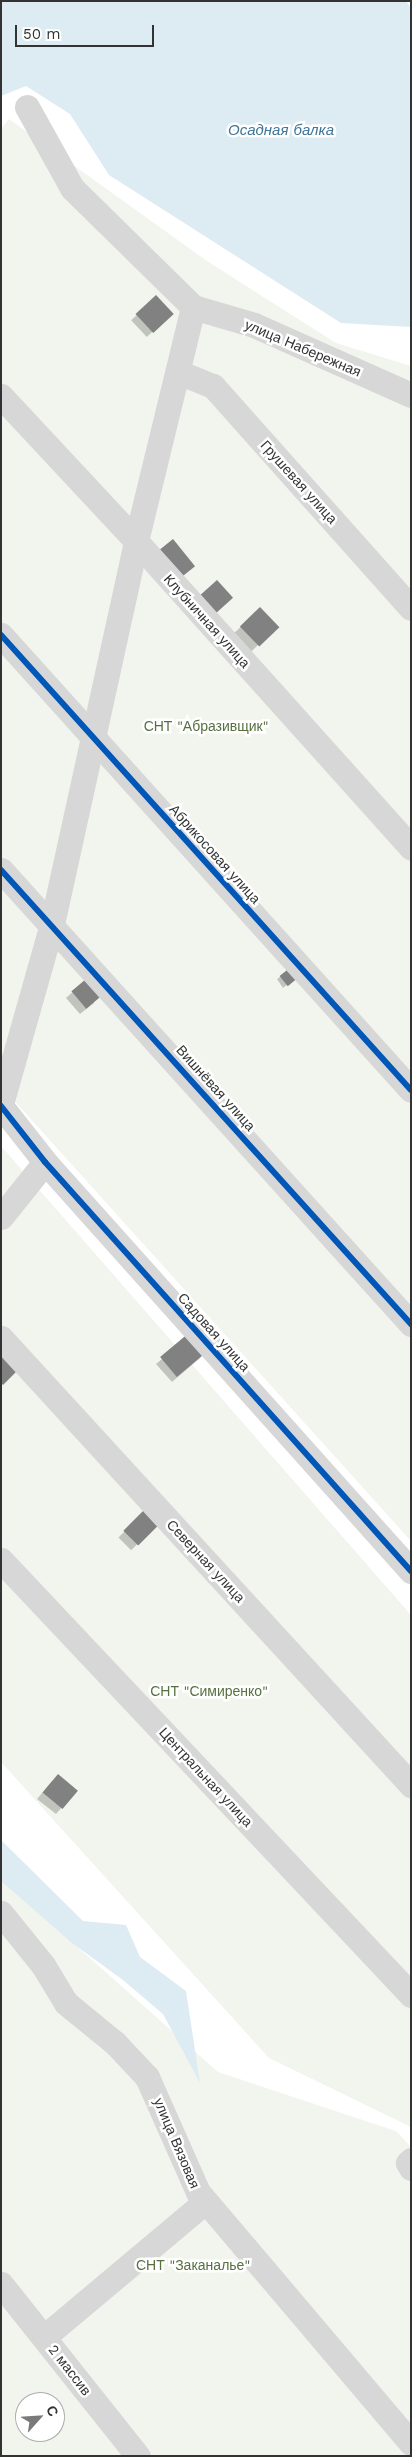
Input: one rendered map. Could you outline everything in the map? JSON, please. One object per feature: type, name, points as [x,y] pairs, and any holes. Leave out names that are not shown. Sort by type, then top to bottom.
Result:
[{"type":"street","points":[[1,1105],[52,924],[95,739],[136,541],[193,307],[72,188],[27,107]]},
{"type":"street","name":"улица Набережная","points":[[193,307],[254,325],[411,395]]},
{"type":"street","name":"Грушевая улица","points":[[178,372],[213,386],[411,608]]},
{"type":"street","name":"Клубничная улица","points":[[1,396],[136,541],[411,848]]},
{"type":"street","name":"Абрикосовая улица","points":[[1,634],[411,1090]]},
{"type":"street","name":"Вишнёвая улица","points":[[1,870],[52,924],[411,1324]]},
{"type":"street","name":"Садовая улица","points":[[1,1105],[45,1162],[411,1571]]},
{"type":"street","points":[[1,1216],[45,1162]]},
{"type":"street","name":"Северная улица","points":[[1,1338],[411,1785]]},
{"type":"street","name":"Центральная улица","points":[[1,1560],[411,1995]]},
{"type":"street","name":"улица Вязовая","points":[[1,1913],[43,1965],[66,2003],[115,2043],[147,2076],[174,2145],[205,2202],[411,2443]]},
{"type":"street","points":[[44,2337],[205,2202]]},
{"type":"street","name":"2 массив","points":[[1,2284],[138,2456]]},
{"type":"green space","name":"СНТ \"Абразивщик\"","points":[[9,119],[207,261],[336,343],[411,366],[411,1541],[1,1086],[1,129]]},
{"type":"green space","name":"СНТ \"Симиренко\"","points":[[1,1146],[411,1615],[411,2127],[269,2058],[1,1762]]},
{"type":"green space","name":"СНТ \"Заканалье\"","points":[[1,1879],[218,2072],[396,2131],[411,2147],[411,2456],[1,2456]]},
{"type":"water","name":"Осадная балка","points":[[1,1],[406,1],[411,8],[411,327],[341,323],[109,175],[70,114],[26,86],[1,96]]},
{"type":"water","points":[[1,1840],[83,1921],[126,1925],[140,1957],[186,1991],[200,2083],[163,2014],[123,1980],[72,1943],[1,1881]]},
{"type":"building","points":[[156,295],[174,314],[153,333],[136,314]]},
{"type":"building","points":[[173,539],[195,566],[181,578],[159,550]]},
{"type":"building","points":[[217,580],[233,598],[212,617],[196,599]]},
{"type":"building","points":[[260,607],[279,627],[259,647],[240,626]]},
{"type":"building","points":[[292,966],[300,976],[288,986],[280,976]]},
{"type":"building","points":[[86,979],[101,997],[86,1009],[71,991]]},
{"type":"building","points":[[190,1332],[207,1352],[177,1377],[160,1357]]},
{"type":"building","points":[[1,1352],[20,1368],[3,1385],[1,1383]]},
{"type":"building","points":[[146,1508],[161,1523],[138,1545],[123,1531]]},
{"type":"building","points":[[58,1774],[78,1791],[62,1809],[43,1792]]},
{"type":"cycle path","points":[[1,635],[411,1090]]},
{"type":"cycle path","points":[[1,870],[411,1324]]},
{"type":"cycle path","points":[[1,1106],[45,1162],[411,1571]]}]
